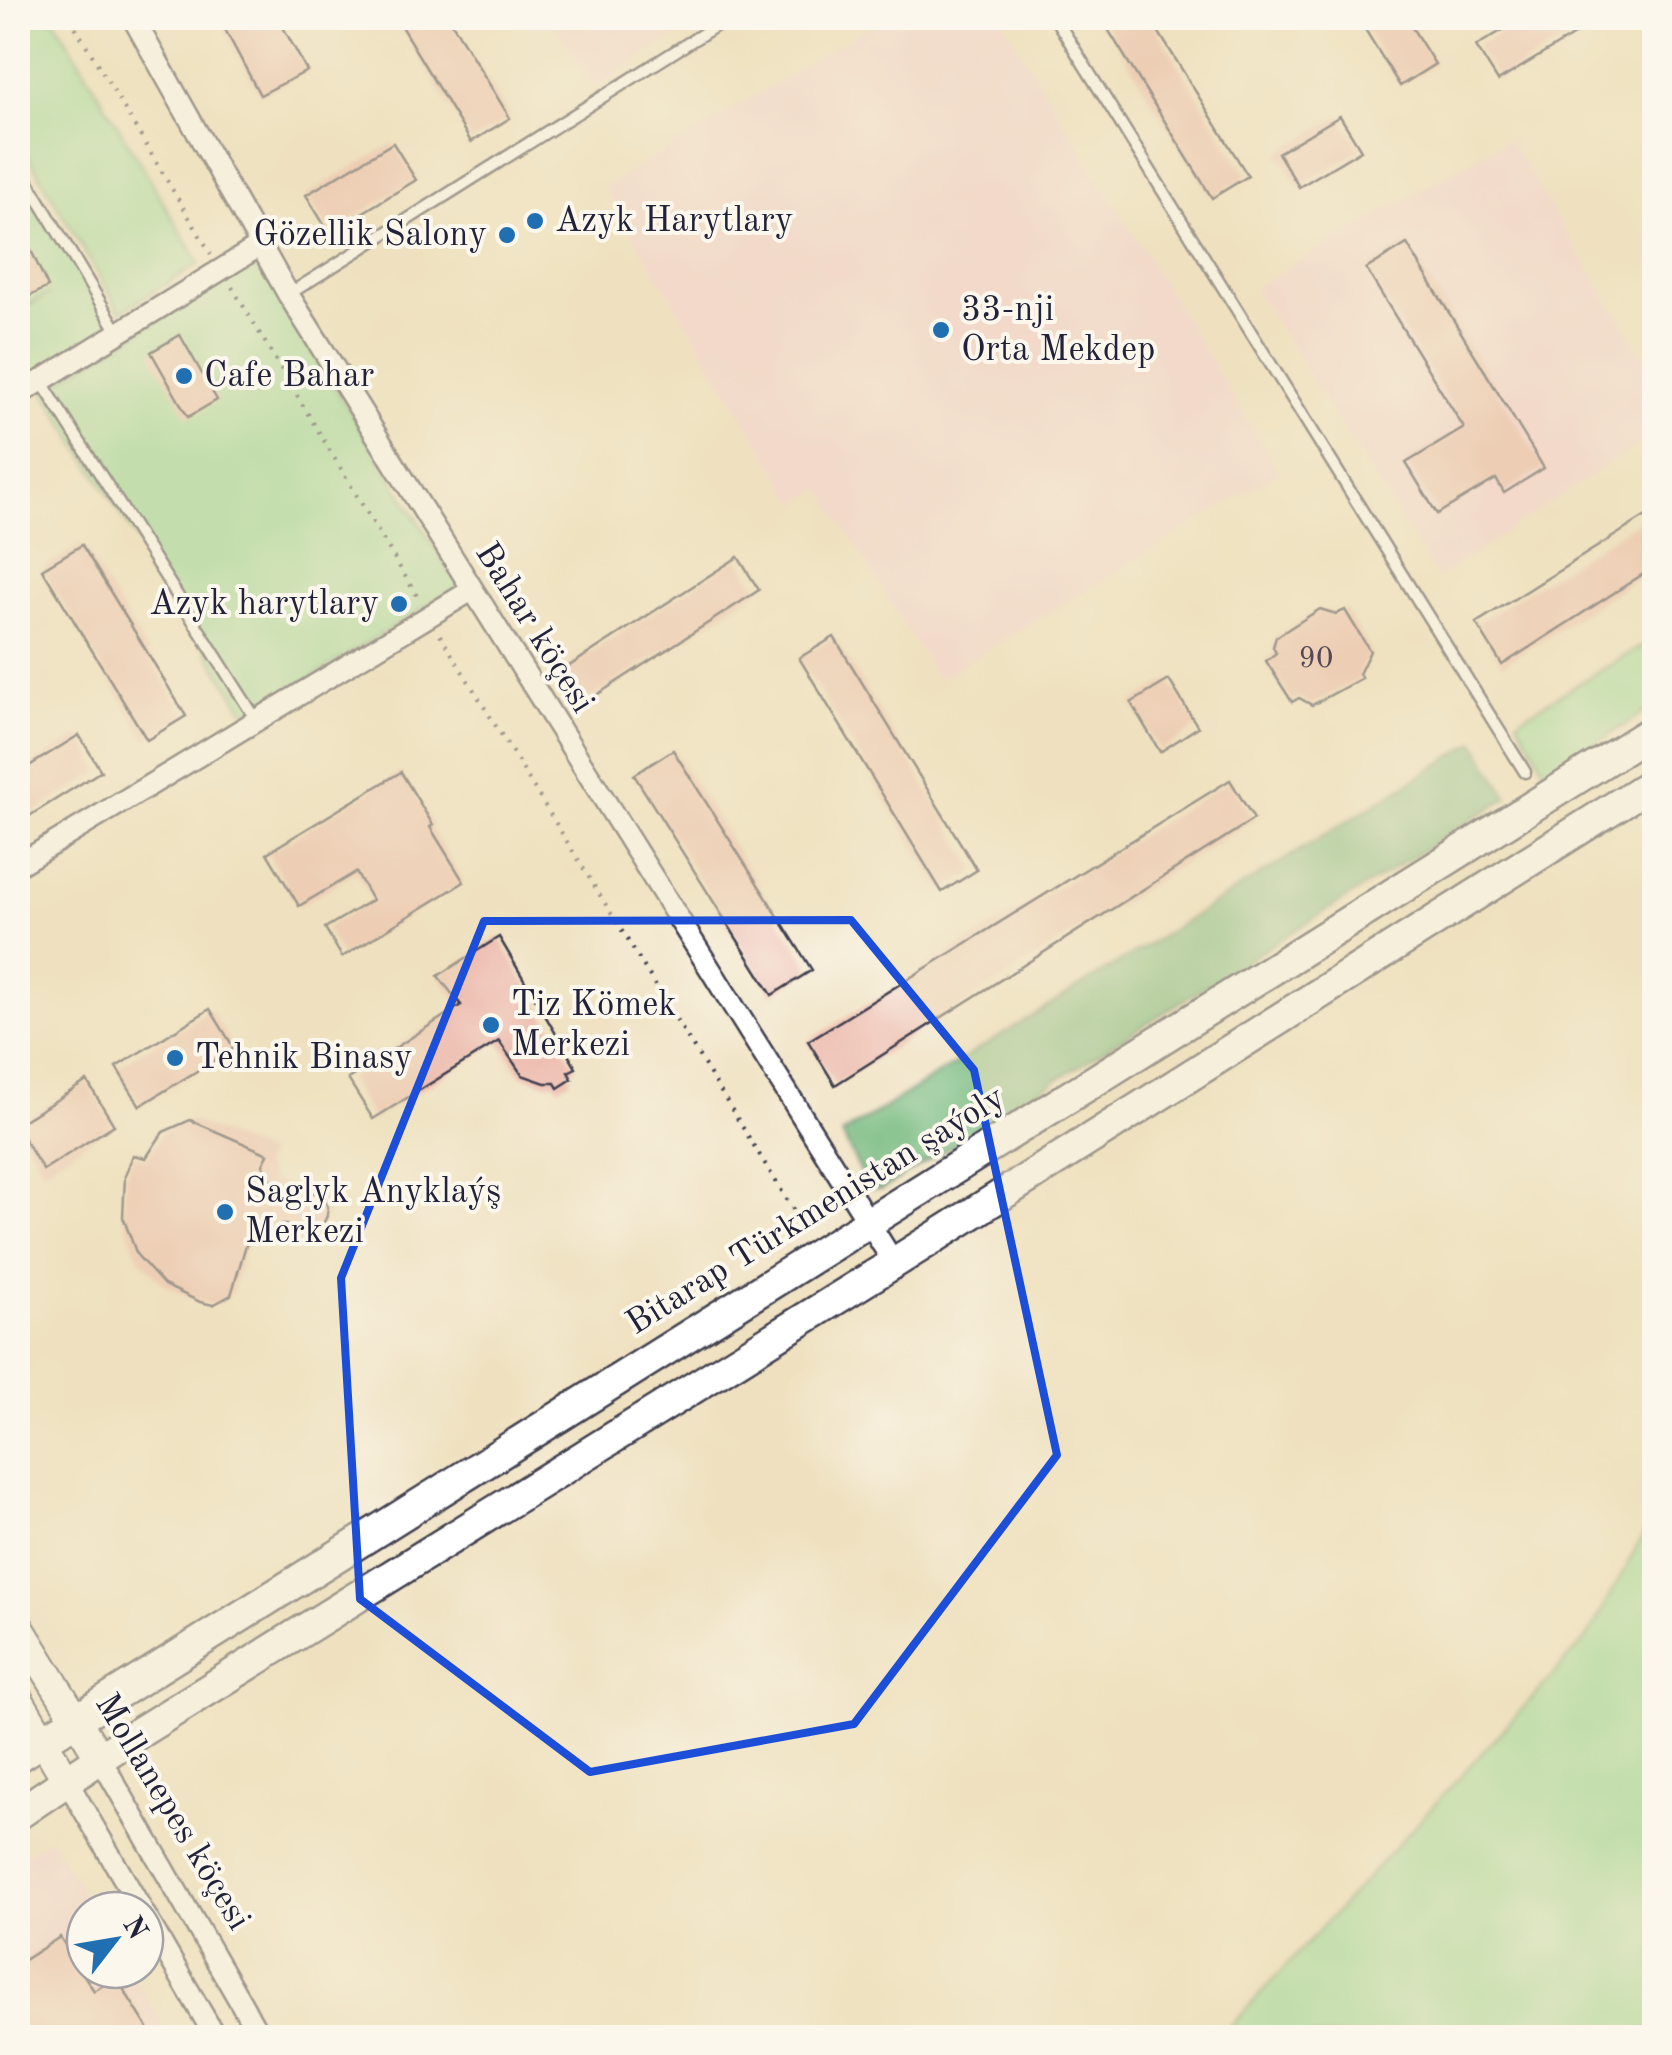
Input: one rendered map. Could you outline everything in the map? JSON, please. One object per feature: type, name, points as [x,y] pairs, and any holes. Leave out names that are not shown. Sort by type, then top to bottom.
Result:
[{"type":"main road","name":"Bitarap Türkmenistan şaýoly","points":[[30,1748],[1654,730]]},
{"type":"main road","points":[[27,1807],[1654,782]]},
{"type":"street","name":"Bahar köçesi","points":[[133,18],[288,294],[894,1263]]},
{"type":"street","points":[[18,395],[262,246]]},
{"type":"street","points":[[19,861],[472,590]]},
{"type":"street","name":"Mollanepes köçesi","points":[[18,1625],[100,1758],[261,2038]]},
{"type":"street","name":"Mollanepes köçesi","points":[[18,1698],[30,1748],[67,1781],[131,1890]]},
{"type":"street","name":"Mollanepes köçesi","points":[[165,1949],[216,2038]]},
{"type":"lane","points":[[288,294],[728,18]]},
{"type":"lane","points":[[1055,18],[1525,772]]},
{"type":"lane","points":[[18,165],[118,332]]},
{"type":"lane","points":[[40,380],[257,722]]},
{"type":"path","points":[[70,18],[430,617],[820,1253]]},
{"type":"highlighted area","points":[[851,920],[974,1070],[1057,1455],[854,1724],[590,1772],[360,1599],[341,1278],[484,921]]},
{"type":"shaded area","points":[[551,18],[704,18],[594,88]]},
{"type":"shaded area","name":"33-nji Orta Mekdep","points":[[882,18],[1001,18],[1279,472],[938,680],[821,489],[797,504],[604,188]]},
{"type":"shaded area","points":[[1508,139],[1654,372],[1654,434],[1438,578],[1253,288]]},
{"type":"shaded area","points":[[50,1838],[81,1890],[65,1890],[65,1990],[142,1990],[171,2037],[18,2038],[18,1858]]},
{"type":"green space","points":[[18,18],[54,18],[200,264],[120,312],[18,139]]},
{"type":"green space","points":[[18,165],[118,332],[18,395],[18,312],[50,294],[18,309]]},
{"type":"green space","points":[[255,259],[459,586],[248,717],[44,391]]},
{"type":"green space","points":[[1654,639],[1654,706],[1547,774],[1517,720]]},
{"type":"green space","points":[[1475,742],[1508,797],[881,1190],[869,1189],[842,1134]]},
{"type":"green space","points":[[1654,1515],[1654,2037],[1221,2037],[1587,1638]]},
{"type":"building","points":[[219,18],[278,18],[307,71],[260,95]]},
{"type":"building","points":[[396,18],[449,18],[510,118],[471,142]]},
{"type":"building","points":[[1101,18],[1150,18],[1248,176],[1212,198]]},
{"type":"building","points":[[1358,18],[1406,18],[1435,64],[1400,86]]},
{"type":"building","points":[[1523,18],[1602,18],[1498,81],[1476,46]]},
{"type":"building","points":[[1340,116],[1361,150],[1299,187],[1278,153]]},
{"type":"building","points":[[393,143],[416,180],[329,233],[306,195]]},
{"type":"building","points":[[18,222],[48,287],[18,302]]},
{"type":"building","points":[[1407,244],[1544,468],[1504,493],[1496,479],[1437,514],[1406,463],[1464,428],[1366,269]]},
{"type":"building","name":"Cafe Bahar","points":[[180,335],[217,400],[188,417],[151,352]]},
{"type":"building","points":[[1654,511],[1654,567],[1502,665],[1476,623]]},
{"type":"building","points":[[82,545],[186,716],[147,740],[42,569]]},
{"type":"building","points":[[738,557],[759,590],[581,705],[560,672]]},
{"type":"building","points":[[1320,609],[1336,614],[1345,610],[1370,651],[1359,674],[1362,678],[1312,705],[1299,698],[1292,702],[1266,661],[1276,653],[1276,637]]},
{"type":"building","points":[[834,637],[977,870],[942,892],[799,658]]},
{"type":"building","points":[[1169,680],[1198,727],[1160,752],[1131,703]]},
{"type":"building","points":[[79,735],[101,771],[18,823],[18,773]]},
{"type":"building","points":[[673,750],[812,970],[772,995],[634,775]]},
{"type":"building","points":[[401,772],[464,882],[342,957],[325,928],[372,900],[356,872],[299,906],[267,853]]},
{"type":"building","points":[[1230,780],[1254,819],[835,1085],[808,1041]]},
{"type":"building","name":"Tiz Kömek Merkezi","points":[[499,937],[576,1068],[568,1072],[572,1079],[558,1088],[555,1083],[522,1075],[499,1041],[373,1119],[348,1079],[461,1005],[438,976]]},
{"type":"building","name":"Tehnik Binasy","points":[[210,1009],[234,1048],[140,1106],[116,1067]]},
{"type":"building","points":[[87,1081],[114,1125],[43,1170],[18,1124]]},
{"type":"building","name":"Saglyk Anyklaýş Merkezi","points":[[190,1120],[268,1154],[263,1165],[272,1181],[321,1195],[328,1207],[322,1226],[316,1229],[282,1224],[246,1245],[231,1295],[213,1305],[164,1285],[137,1255],[123,1217],[125,1176],[133,1155],[146,1158],[163,1132]]},
{"type":"building","points":[[60,1937],[65,1945],[65,1990],[124,1990],[154,2038],[18,2038],[18,1964]]},
{"type":"place","name":"Azyk Harytlary","points":[[535,221]]},
{"type":"place","name":"Gözellik Salony","points":[[507,235]]},
{"type":"place","name":"33-nji Orta Mekdep","points":[[941,330]]},
{"type":"place","name":"Cafe Bahar","points":[[184,376]]},
{"type":"place","name":"Azyk harytlary","points":[[399,604]]},
{"type":"place","name":"Tiz Kömek Merkezi","points":[[491,1025]]},
{"type":"place","name":"Tehnik Binasy","points":[[175,1058]]},
{"type":"place","name":"Saglyk Anyklaýş Merkezi","points":[[225,1212]]}]
